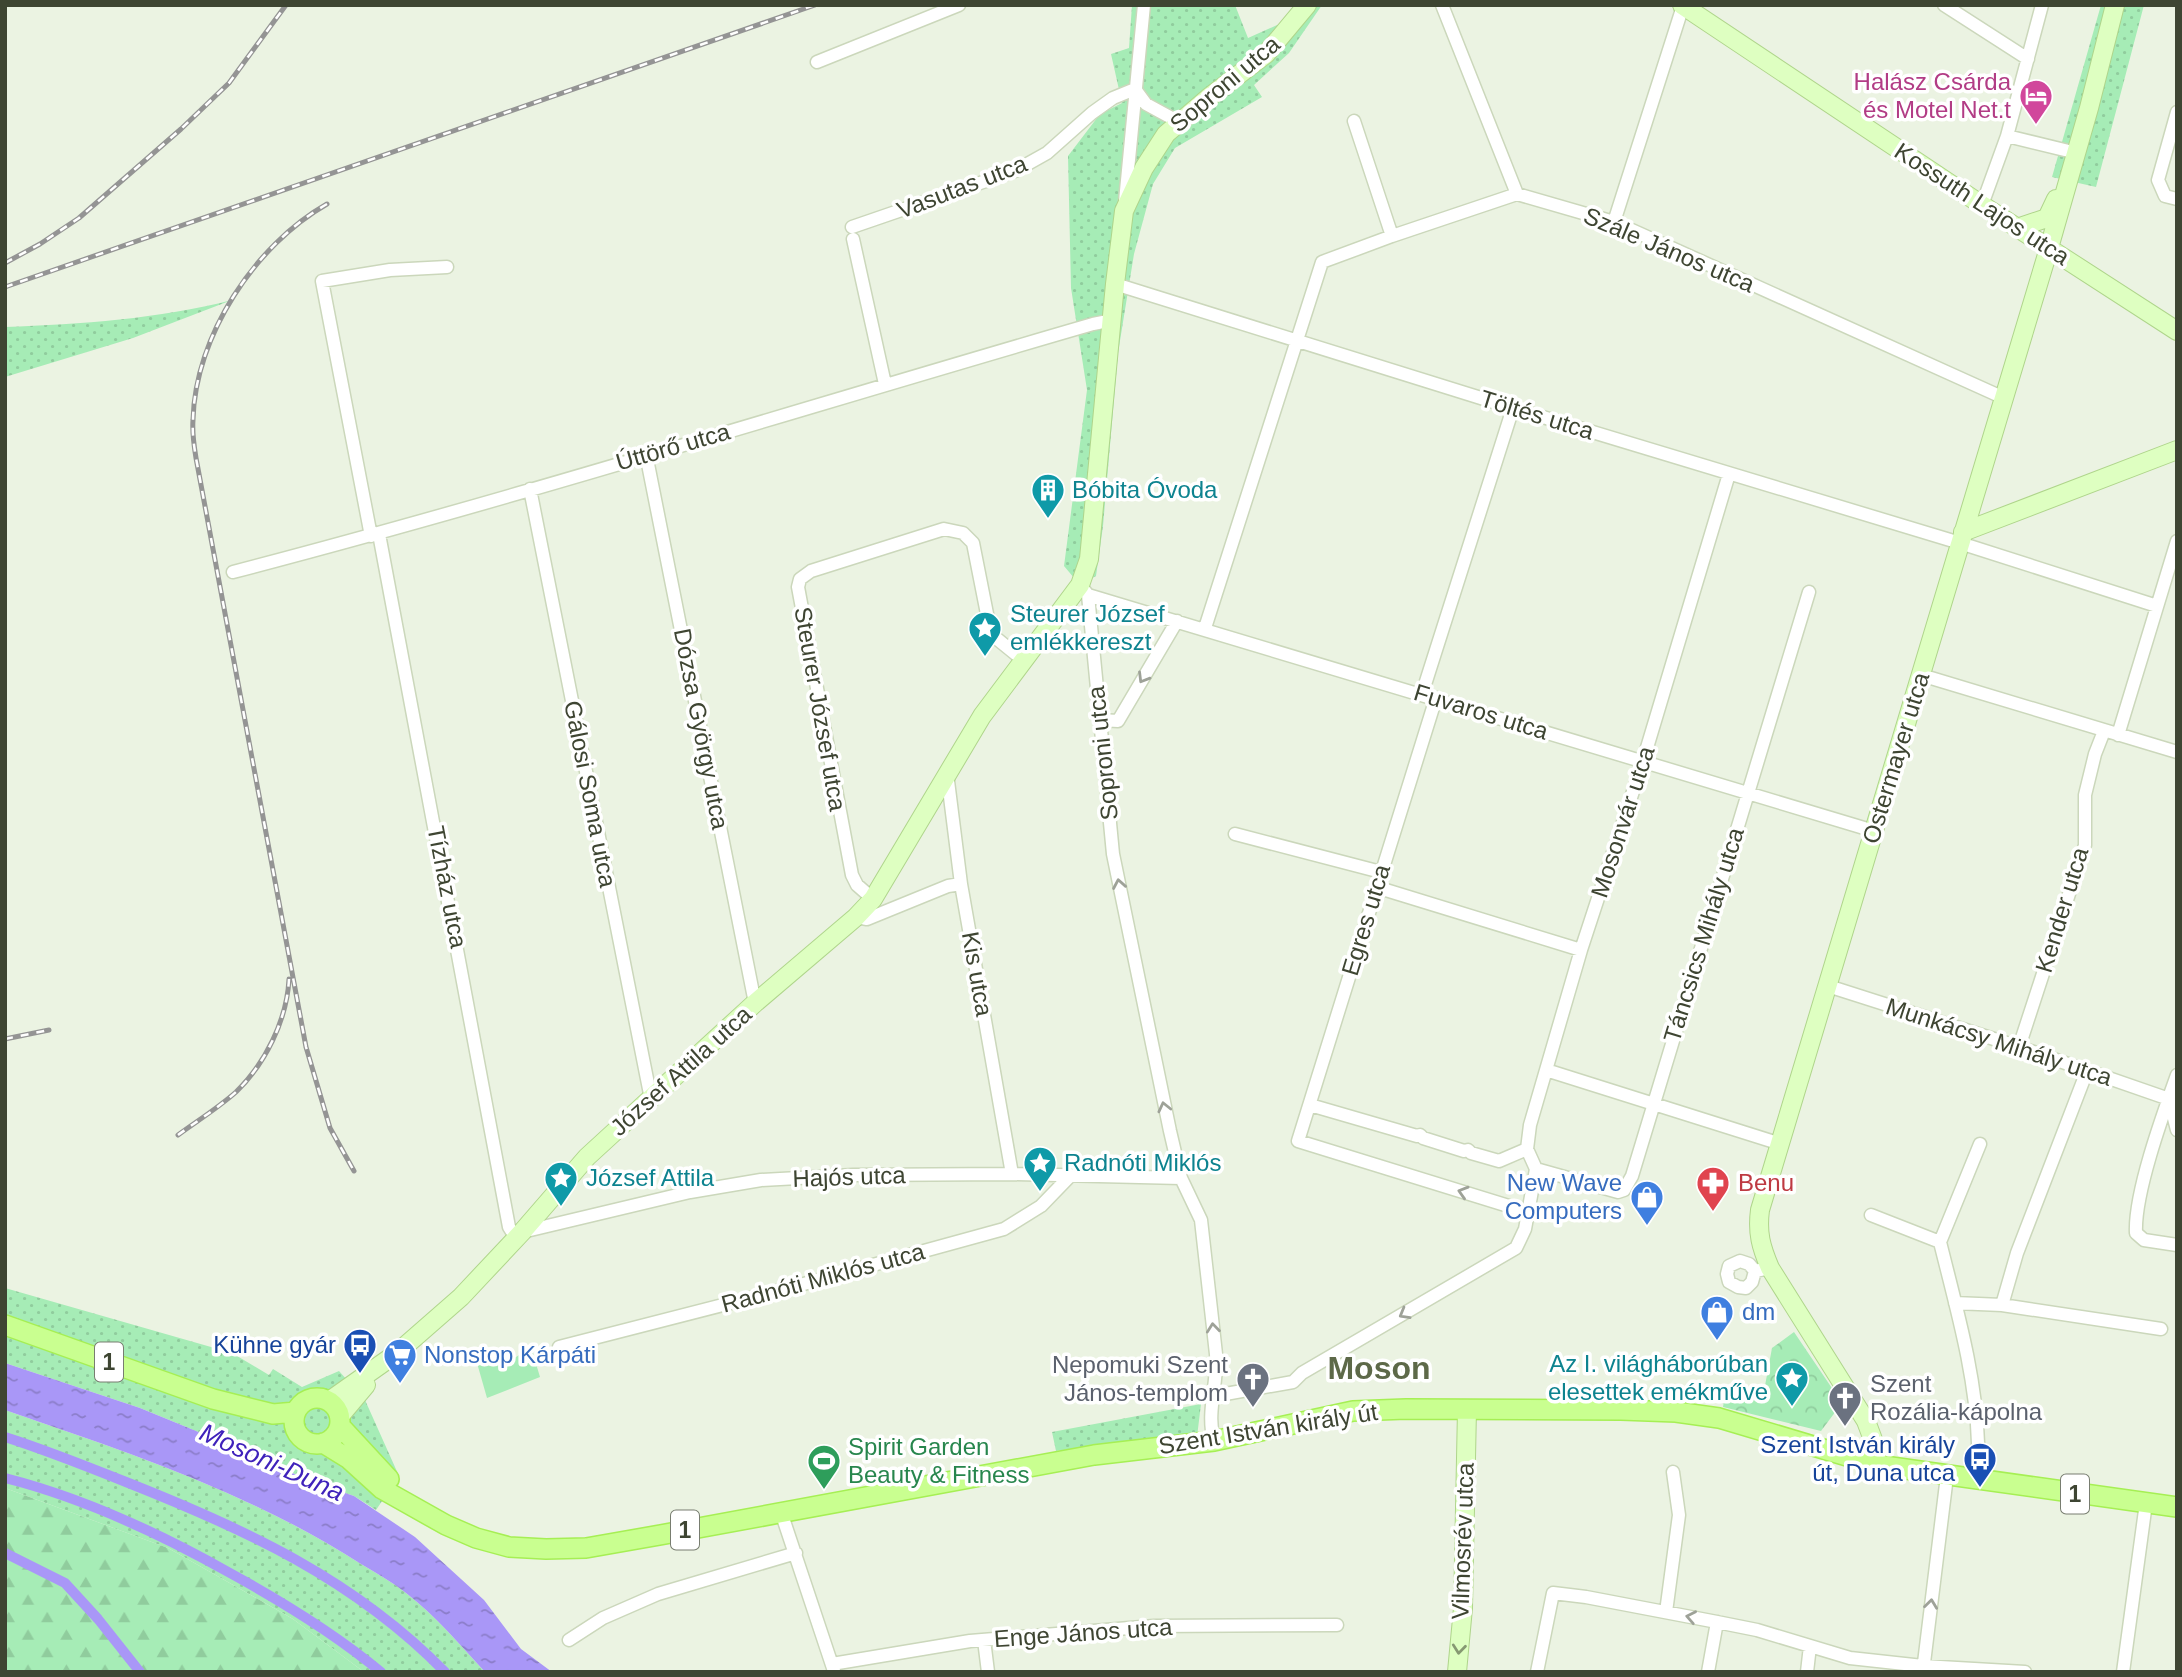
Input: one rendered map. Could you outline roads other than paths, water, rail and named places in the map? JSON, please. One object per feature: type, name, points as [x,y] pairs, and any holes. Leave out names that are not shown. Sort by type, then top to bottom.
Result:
[{"type":"main road","name":"1","points":[[5,1325],[213,1399],[273,1414],[296,1412],[302,1403],[312,1398],[337,1414]]},
{"type":"main road","name":"1","points":[[213,1399],[245,1415],[297,1432],[308,1442],[323,1443]]},
{"type":"main road","name":"Szent István király út","points":[[323,1443],[349,1459],[382,1489],[446,1525],[476,1538],[509,1547],[546,1549],[586,1548],[1094,1455],[1214,1441],[1353,1411],[1466,1409],[1675,1412],[1719,1418],[1877,1465],[2177,1507]]},
{"type":"main road","points":[[296,1412],[297,1432]]},
{"type":"main road","name":"Szent István király út","points":[[337,1414],[409,1504]]},
{"type":"main road","points":[[323,1443],[332,1438],[337,1414]]},
{"type":"street","points":[[817,62],[959,5]]},
{"type":"street","points":[[1124,212],[1144,5]]},
{"type":"street","name":"Soproni utca","points":[[1214,1441],[1210,1409],[1217,1373],[1216,1354],[1201,1220],[1181,1178],[1140,993],[1113,853],[1084,590],[1124,212],[1153,152],[1179,122],[1266,54],[1307,5]]},
{"type":"street","points":[[1205,628],[1322,262],[1517,194],[1442,5]]},
{"type":"street","points":[[1614,222],[1683,5]]},
{"type":"street","name":"Kossuth Lajos utca","points":[[1683,5],[1982,205],[2177,331]]},
{"type":"street","points":[[1944,5],[2028,59]]},
{"type":"street","points":[[1982,205],[2007,136],[2042,5]]},
{"type":"street","points":[[2017,228],[2047,218],[2115,5]]},
{"type":"street","points":[[1135,89],[1146,104],[1179,122]]},
{"type":"street","name":"Vasutas utca","points":[[885,384],[853,233],[1014,171],[1047,153],[1113,98],[1135,89]]},
{"type":"street","points":[[2177,112],[2158,180],[2165,196],[2177,199]]},
{"type":"street","points":[[1354,121],[1392,236]]},
{"type":"street","points":[[2007,136],[2070,151]]},
{"type":"street","points":[[2070,151],[2063,233],[2065,242],[2085,271]]},
{"type":"street","name":"Ostermayer utca","points":[[1869,1431],[1866,1420],[1762,1269],[1758,1231],[1760,1210],[2049,248],[2070,151]]},
{"type":"street","name":"Szále János utca","points":[[1517,194],[1614,222],[2004,398]]},
{"type":"street","name":"Tízház utca","points":[[447,267],[390,270],[322,281],[375,535],[509,1227],[519,1235]]},
{"type":"street","name":"Töltés utca","points":[[1115,284],[1729,474],[1962,537],[2157,606]]},
{"type":"street","name":"Úttörő utca","points":[[233,572],[375,535],[885,384],[1113,320]]},
{"type":"street","points":[[1422,694],[1513,408]]},
{"type":"street","points":[[1962,537],[2177,450]]},
{"type":"street","name":"Dózsa György utca","points":[[646,454],[755,1003]]},
{"type":"street","name":"Mosonvár utca","points":[[1527,1149],[1530,1125],[1581,950],[1643,761],[1729,474]]},
{"type":"street","name":"Gálosi Soma utca","points":[[530,489],[651,1099]]},
{"type":"street","name":"Steurer József utca","points":[[873,899],[857,885],[852,875],[798,587],[800,579],[811,571],[944,529],[963,533],[973,543],[990,634],[1023,660]]},
{"type":"street","points":[[2118,735],[2157,606],[2172,576],[2177,541]]},
{"type":"street","name":"Fuvaros utca","points":[[1084,590],[1177,621],[1874,831]]},
{"type":"street","name":"József Attila utca","points":[[337,1414],[397,1353],[461,1297],[587,1157],[873,899],[982,716],[1023,660],[1084,590]]},
{"type":"street","name":"Táncsics Mihály utca","points":[[1536,1169],[1618,1192],[1624,1190],[1632,1176],[1809,592]]},
{"type":"street","points":[[1100,720],[1118,721],[1177,621]]},
{"type":"street","points":[[1921,675],[2177,752]]},
{"type":"street","name":"Egres utca","points":[[1436,698],[1298,1141],[1528,1212]]},
{"type":"street","name":"Kender utca","points":[[2019,1048],[2085,845],[2085,795],[2104,731]]},
{"type":"street","name":"Kis utca","points":[[947,773],[961,884],[1012,1174]]},
{"type":"street","points":[[1235,834],[1381,872]]},
{"type":"street","name":"József Attila utca","points":[[856,917],[867,919],[948,886],[961,884]]},
{"type":"street","points":[[1376,887],[1581,950]]},
{"type":"street","name":"Munkácsy Mihály utca","points":[[1828,986],[2169,1099]]},
{"type":"street","points":[[1546,1070],[1781,1144]]},
{"type":"street","points":[[2001,1305],[2045,1176],[2087,1071]]},
{"type":"street","points":[[2177,1075],[2135,1220],[2136,1233],[2144,1240],[2177,1245]]},
{"type":"street","points":[[2169,1099],[2177,1130]]},
{"type":"street","points":[[1214,1395],[1293,1382],[1302,1373],[1516,1248],[1525,1229],[1536,1169],[1527,1149],[1499,1161],[1310,1105]]},
{"type":"street","points":[[1973,1480],[1978,1445],[1968,1361],[1940,1241],[1980,1144]]},
{"type":"street","name":"Hajós utca","points":[[519,1235],[690,1192],[761,1180],[853,1175],[1012,1174],[1181,1178]]},
{"type":"street","name":"Radnóti Miklós utca","points":[[559,1347],[1004,1229],[1041,1206],[1070,1176]]},
{"type":"street","points":[[1871,1215],[1940,1241]]},
{"type":"street","points":[[1740,1261],[1762,1269],[1746,1288],[1729,1282],[1729,1266],[1740,1261]]},
{"type":"street","points":[[1955,1303],[2001,1305],[2161,1329]]},
{"type":"street","name":"Vilmosrév utca","points":[[1457,1672],[1463,1608],[1466,1409]]},
{"type":"street","points":[[1869,1431],[1875,1445],[1877,1465]]},
{"type":"street","points":[[1869,1431],[1889,1455],[1911,1471]]},
{"type":"street","points":[[1665,1612],[1679,1515],[1674,1472]]},
{"type":"street","points":[[1923,1669],[1947,1476]]},
{"type":"street","points":[[2123,1672],[2146,1503]]},
{"type":"street","points":[[781,1512],[833,1668]]},
{"type":"street","points":[[569,1640],[603,1618],[658,1594],[796,1553]]},
{"type":"street","points":[[1537,1672],[1553,1593],[1717,1622],[1850,1658],[1923,1669],[2025,1672]]},
{"type":"street","points":[[1708,1672],[1717,1622]]},
{"type":"street","name":"Enge János utca","points":[[833,1668],[984,1640],[1154,1626],[1337,1625]]},
{"type":"street","points":[[984,1640],[988,1672]]},
{"type":"street","points":[[1807,1672],[1810,1646]]},
{"type":"water","points":[[5,1363],[140,1408],[310,1481],[354,1496],[415,1537],[484,1600],[521,1649],[552,1672],[485,1672],[438,1621],[406,1593],[320,1539],[277,1516],[188,1476],[5,1410]]},
{"type":"waterway","points":[[5,1437],[66,1458],[170,1500],[255,1538],[335,1583],[374,1610],[445,1672]]},
{"type":"waterway","points":[[5,1478],[92,1506],[176,1544],[289,1607],[327,1631],[381,1672]]},
{"type":"waterway","points":[[5,1553],[65,1583],[140,1672]]},
{"type":"railway","points":[[5,263],[79,218],[181,129],[229,83],[286,5]]},
{"type":"railway","points":[[5,287],[815,5]]},
{"type":"railway","points":[[327,204],[276,243],[253,268],[234,296],[217,326],[205,357],[196,388],[193,430],[306,1047],[330,1128],[354,1171]]},
{"type":"railway","points":[[178,1135],[229,1098],[247,1081],[273,1040],[284,1010],[289,979]]},
{"type":"railway","points":[[5,1039],[49,1030]]},
{"type":"place","name":"Halász Csárda és Motel Net.t","points":[[2036,126]]},
{"type":"place","name":"Bóbita Óvoda","points":[[1048,520]]},
{"type":"place","name":"Steurer József emlékkereszt","points":[[985,658]]},
{"type":"place","name":"Radnóti Miklós","points":[[1040,1193]]},
{"type":"place","name":"József Attila","points":[[561,1208]]},
{"type":"place","name":"Benu","points":[[1713,1213]]},
{"type":"place","name":"New Wave Computers","points":[[1647,1227]]},
{"type":"place","name":"dm","points":[[1717,1342]]},
{"type":"place","name":"Kühne gyár","points":[[360,1375]]},
{"type":"place","name":"Nonstop Kárpáti","points":[[400,1385]]},
{"type":"place","name":"Az I. világháborúban elesettek emékműve","points":[[1792,1408]]},
{"type":"place","name":"Nepomuki Szent János-templom","points":[[1253,1409]]},
{"type":"place","name":"Szent Rozália-kápolna","points":[[1845,1428]]},
{"type":"place","name":"Szent István király út, Duna utca","points":[[1980,1489]]},
{"type":"place","name":"Spirit Garden Beauty & Fitness","points":[[824,1491]]},
{"type":"district","name":"Moson","points":[[1379,1368]]},
{"type":"water label","name":"Mosoni-Duna","points":[[272,1462]]}]
